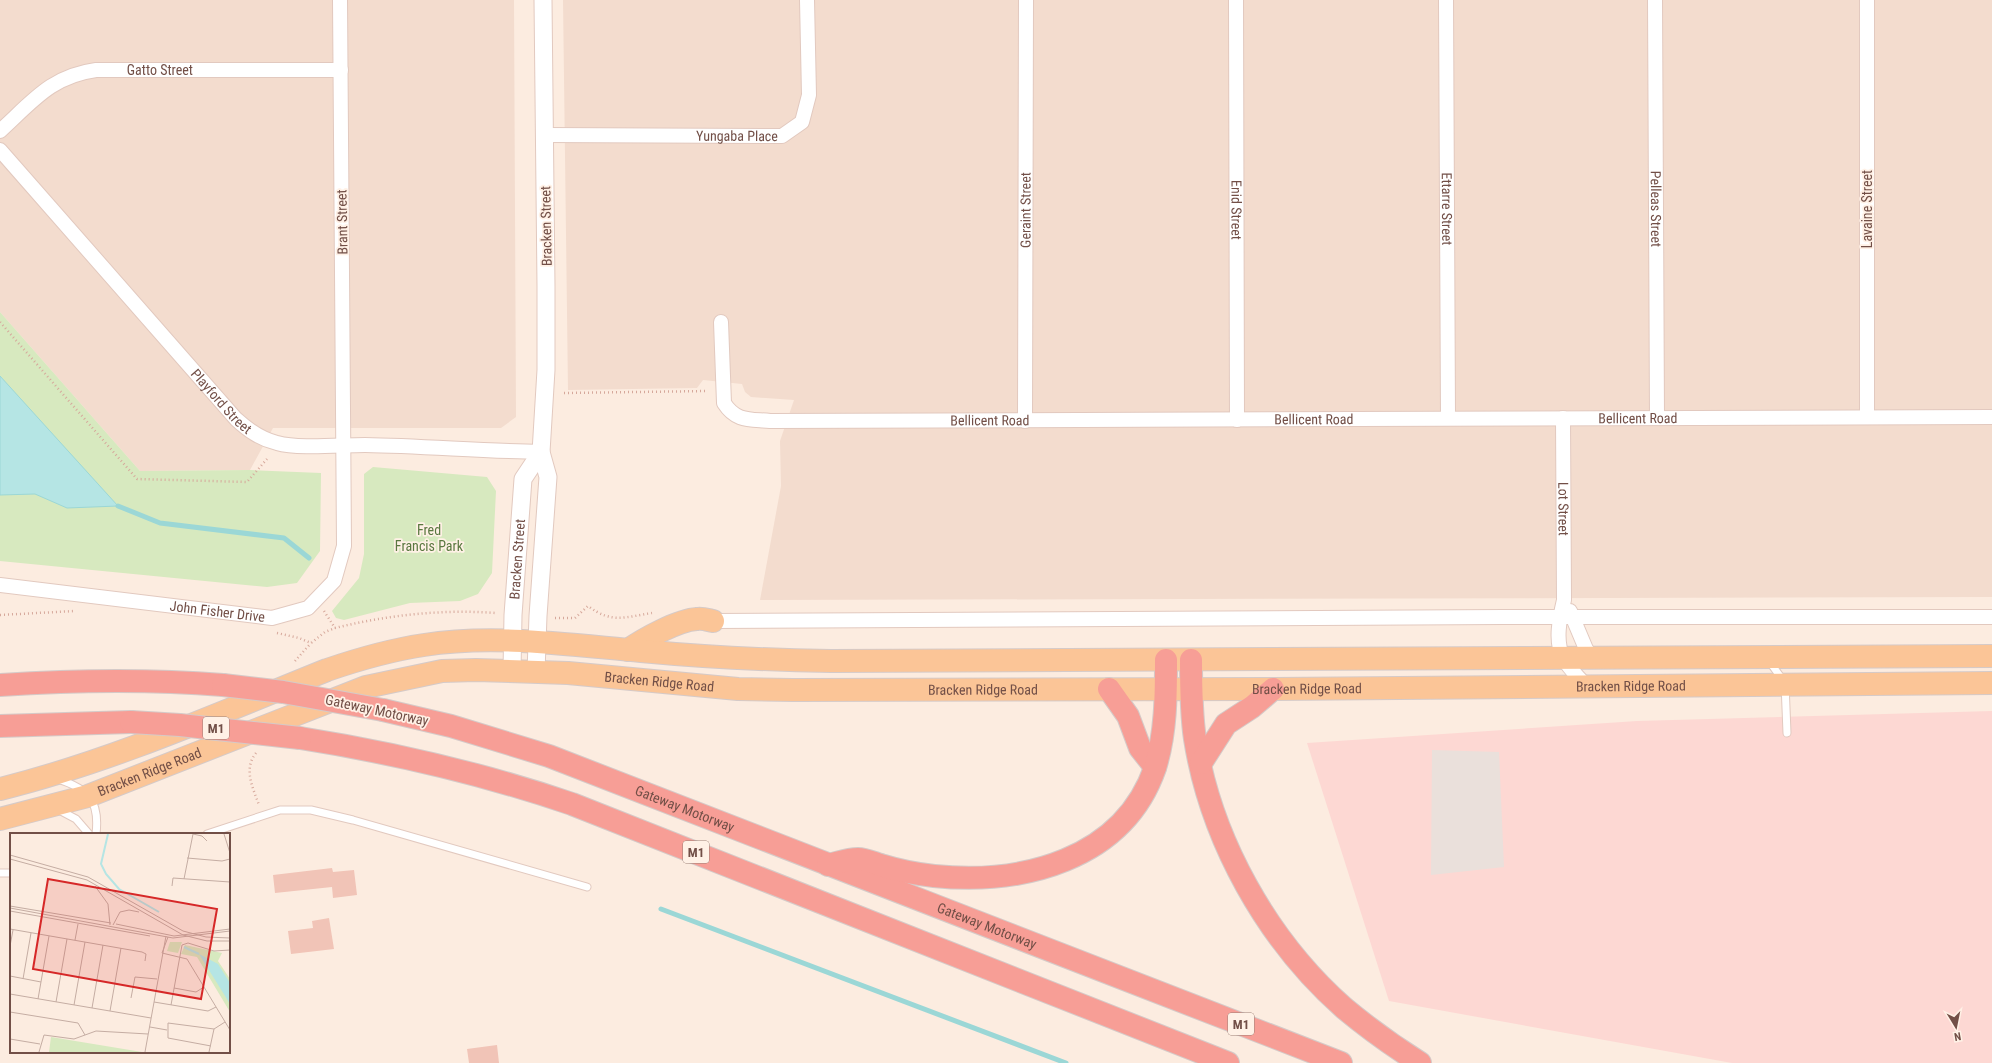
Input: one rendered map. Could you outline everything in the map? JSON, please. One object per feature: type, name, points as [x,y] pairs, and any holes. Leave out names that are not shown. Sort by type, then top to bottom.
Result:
[{"type":"highway","points":[[828,865],[858,859],[902,871],[934,876],[972,879],[1011,875],[1050,867],[1085,851],[1107,836],[1129,816],[1141,798],[1155,767],[1165,717],[1166,660]]},
{"type":"highway","points":[[1191,660],[1191,688],[1195,739],[1213,810],[1234,860],[1255,899],[1280,938],[1310,974],[1343,1007],[1382,1039],[1420,1063]]},
{"type":"highway","name":"Gateway Motorway","points":[[0,685],[52,682],[150,680],[223,685],[282,692],[383,710],[451,726],[549,756],[1341,1063]]},
{"type":"highway","points":[[1201,764],[1226,724],[1252,707],[1274,688]]},
{"type":"highway","points":[[1109,689],[1128,716],[1140,748],[1155,767]]},
{"type":"highway","name":"M1","points":[[0,726],[130,722],[180,725],[300,738],[442,765],[533,791],[572,804],[1228,1063]]},
{"type":"main road","points":[[628,650],[648,637],[689,620],[701,619],[713,621]]},
{"type":"main road","name":"Bracken Ridge Road","points":[[0,789],[50,777],[139,746],[327,670],[359,659],[388,651],[425,645],[483,641],[537,643],[760,660],[888,662],[1992,656]]},
{"type":"main road","name":"Bracken Ridge Road","points":[[0,819],[88,796],[366,687],[442,671],[476,670],[568,673],[738,690],[1992,683]]},
{"type":"street","name":"Brant Street","points":[[340,0],[344,445]]},
{"type":"street","name":"Bracken Street","points":[[536,672],[548,477],[541,452],[546,363],[543,0]]},
{"type":"street","name":"Yungaba Place","points":[[545,135],[782,136],[802,122],[809,95],[807,0]]},
{"type":"street","name":"Geraint Street","points":[[1025,421],[1026,0]]},
{"type":"street","name":"Enid Street","points":[[1236,0],[1237,420]]},
{"type":"street","name":"Ettarre Street","points":[[1446,0],[1448,418]]},
{"type":"street","name":"Pelleas Street","points":[[1655,0],[1657,418]]},
{"type":"street","name":"Lavaine Street","points":[[1867,0],[1867,417]]},
{"type":"street","name":"Gatto Street","points":[[0,131],[50,86],[78,73],[104,70],[341,70]]},
{"type":"street","name":"Playford Street","points":[[0,150],[236,419],[250,431],[264,439],[278,444],[541,452]]},
{"type":"street","name":"Bellicent Road","points":[[721,322],[724,403],[731,413],[744,419],[770,421],[1992,417]]},
{"type":"street","name":"Lot Street","points":[[1563,418],[1564,600],[1567,617],[1560,642],[1563,659]]},
{"type":"street","name":"John Fisher Drive","points":[[0,585],[272,618],[308,608],[334,581],[344,546],[344,445]]},
{"type":"street","name":"Bracken Street","points":[[512,671],[512,642],[523,479],[541,452]]},
{"type":"street","points":[[713,621],[1567,617],[1992,617]]},
{"type":"street","points":[[1567,617],[1592,658]]},
{"type":"street","points":[[1563,659],[1586,686]]},
{"type":"lane","points":[[1766,657],[1785,683],[1787,733]]},
{"type":"lane","points":[[50,777],[76,785],[88,796],[94,804],[98,819],[96,833]]},
{"type":"lane","points":[[51,806],[76,818],[88,833]]},
{"type":"lane","points":[[210,833],[274,812],[311,810],[353,820],[587,887]]},
{"type":"path","points":[[0,322],[137,479],[247,482],[267,459]]},
{"type":"path","points":[[564,393],[713,390]]},
{"type":"path","points":[[554,618],[575,618],[588,606],[600,615],[609,618],[622,618],[658,612]]},
{"type":"path","points":[[323,609],[335,628]]},
{"type":"shaded area","points":[[0,0],[514,0],[516,417],[501,428],[273,428],[250,470],[140,471],[0,312]]},
{"type":"shaded area","points":[[563,0],[1992,0],[1992,597],[760,600],[781,486],[780,441],[794,400],[751,397],[745,392],[742,384],[703,380],[697,388],[568,390]]},
{"type":"shaded area","points":[[1992,711],[1992,1063],[1732,1063],[1389,1001],[1307,743],[1637,721]]},
{"type":"shaded area","points":[[1432,750],[1499,752],[1504,867],[1431,875]]},
{"type":"green space","points":[[0,312],[140,471],[250,470],[321,473],[320,551],[297,583],[267,587],[0,561]]},
{"type":"green space","name":"Fred Francis Park","points":[[373,467],[487,477],[496,491],[492,573],[478,594],[460,601],[410,603],[344,620],[336,618],[332,611],[359,578],[364,554],[364,474]]},
{"type":"water","points":[[0,376],[118,506],[67,508],[35,494],[0,495]]},
{"type":"building","points":[[332,868],[333,872],[354,870],[357,895],[333,898],[332,887],[275,893],[273,875]]},
{"type":"building","points":[[329,918],[334,949],[291,954],[288,931],[313,928],[312,921]]},
{"type":"building","points":[[497,1045],[499,1063],[469,1063],[467,1049]]},
{"type":"waterway","points":[[118,506],[160,523],[284,538],[309,558]]},
{"type":"waterway","points":[[661,909],[1066,1063]]}]
